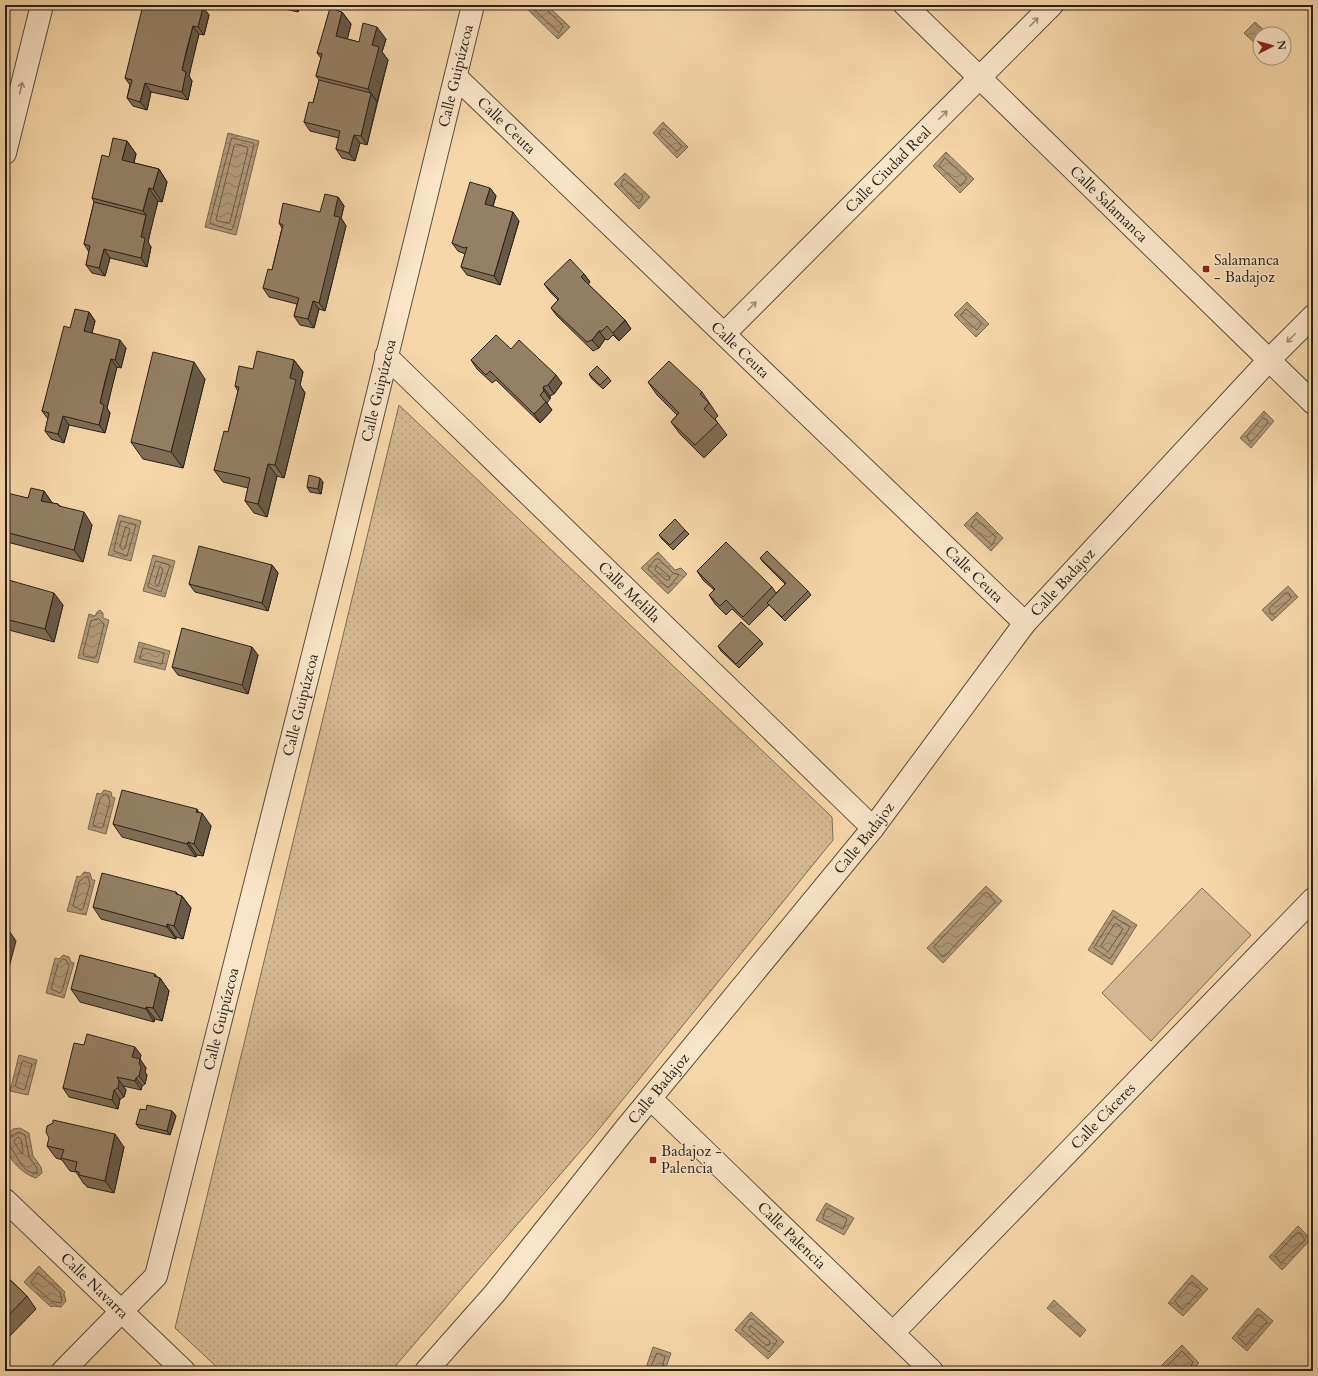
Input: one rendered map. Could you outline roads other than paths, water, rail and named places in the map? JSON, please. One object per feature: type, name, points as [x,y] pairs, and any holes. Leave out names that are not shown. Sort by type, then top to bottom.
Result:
[{"type":"street","points":[[5,153],[42,5]]},
{"type":"street","name":"Calle Guipúzcoa","points":[[63,1371],[156,1276],[337,560],[473,5]]},
{"type":"street","name":"Calle Salamanca","points":[[905,5],[1313,403]]},
{"type":"street","name":"Calle Ciudad Real","points":[[724,333],[1052,5]]},
{"type":"street","name":"Calle Ceuta","points":[[456,77],[1025,623]]},
{"type":"street","name":"Calle Badajoz","points":[[426,1371],[495,1293],[651,1099],[873,828],[1025,623],[1269,360],[1313,316]]},
{"type":"street","name":"Calle Melilla","points":[[386,356],[873,828]]},
{"type":"street","name":"Calle Cáceres","points":[[893,1333],[1313,899]]},
{"type":"street","name":"Calle Palencia","points":[[651,1099],[932,1371]]},
{"type":"street","name":"Calle Navarra","points":[[5,1200],[120,1312],[184,1371]]},
{"type":"water","points":[[523,5],[547,5],[570,27],[558,39]]},
{"type":"water","points":[[1255,22],[1259,26],[1252,26],[1252,40],[1244,33]]},
{"type":"water","points":[[663,122],[688,147],[677,158],[653,133]]},
{"type":"water","points":[[228,133],[259,141],[236,235],[205,227]]},
{"type":"water","points":[[946,152],[974,179],[960,193],[933,166]]},
{"type":"water","points":[[625,173],[650,197],[639,209],[614,184]]},
{"type":"water","points":[[967,302],[989,324],[976,337],[954,315]]},
{"type":"water","points":[[1264,411],[1274,421],[1251,448],[1240,438]]},
{"type":"water","points":[[977,512],[1003,538],[991,551],[964,525]]},
{"type":"water","points":[[119,515],[141,521],[131,561],[108,555]]},
{"type":"water","points":[[658,552],[675,570],[681,568],[687,574],[668,594],[641,568]]},
{"type":"water","points":[[153,555],[175,561],[165,597],[143,591]]},
{"type":"water","points":[[1288,586],[1298,597],[1272,621],[1262,610]]},
{"type":"water","points":[[100,610],[103,613],[103,618],[109,620],[98,663],[78,658],[89,614],[95,616]]},
{"type":"water","points":[[139,642],[170,651],[165,670],[134,662]]},
{"type":"water","points":[[104,790],[111,792],[112,797],[115,798],[106,834],[88,829],[97,793],[101,794]]},
{"type":"water","points":[[84,872],[90,873],[92,880],[95,880],[86,915],[67,911],[77,876],[80,877]]},
{"type":"water","points":[[986,886],[1002,901],[943,963],[927,948]]},
{"type":"water","points":[[1113,910],[1137,925],[1112,965],[1088,950]]},
{"type":"water","points":[[63,955],[69,957],[71,962],[74,963],[64,998],[46,993],[55,958],[59,959]]},
{"type":"water","points":[[19,1055],[37,1060],[28,1095],[10,1091]]},
{"type":"water","points":[[20,1128],[29,1133],[33,1156],[41,1167],[42,1173],[36,1178],[30,1176],[18,1167],[9,1155],[6,1148],[6,1135],[13,1129]]},
{"type":"water","points":[[826,1203],[854,1218],[844,1235],[816,1220]]},
{"type":"water","points":[[1298,1226],[1311,1239],[1282,1270],[1269,1257]]},
{"type":"water","points":[[39,1266],[65,1292],[64,1294],[66,1301],[61,1307],[51,1307],[24,1282]]},
{"type":"water","points":[[1192,1275],[1208,1289],[1183,1316],[1168,1303]]},
{"type":"water","points":[[1054,1300],[1086,1330],[1080,1337],[1047,1308]]},
{"type":"water","points":[[1258,1308],[1273,1321],[1247,1351],[1232,1338]]},
{"type":"water","points":[[751,1312],[784,1342],[768,1359],[735,1330]]},
{"type":"water","points":[[1182,1345],[1199,1363],[1191,1371],[1156,1371]]},
{"type":"water","points":[[653,1347],[671,1353],[665,1371],[645,1371]]},
{"type":"place","name":"Salamanca - Badajoz","points":[[1206,269]]},
{"type":"place","name":"Badajoz - Palencia","points":[[653,1160]]}]
